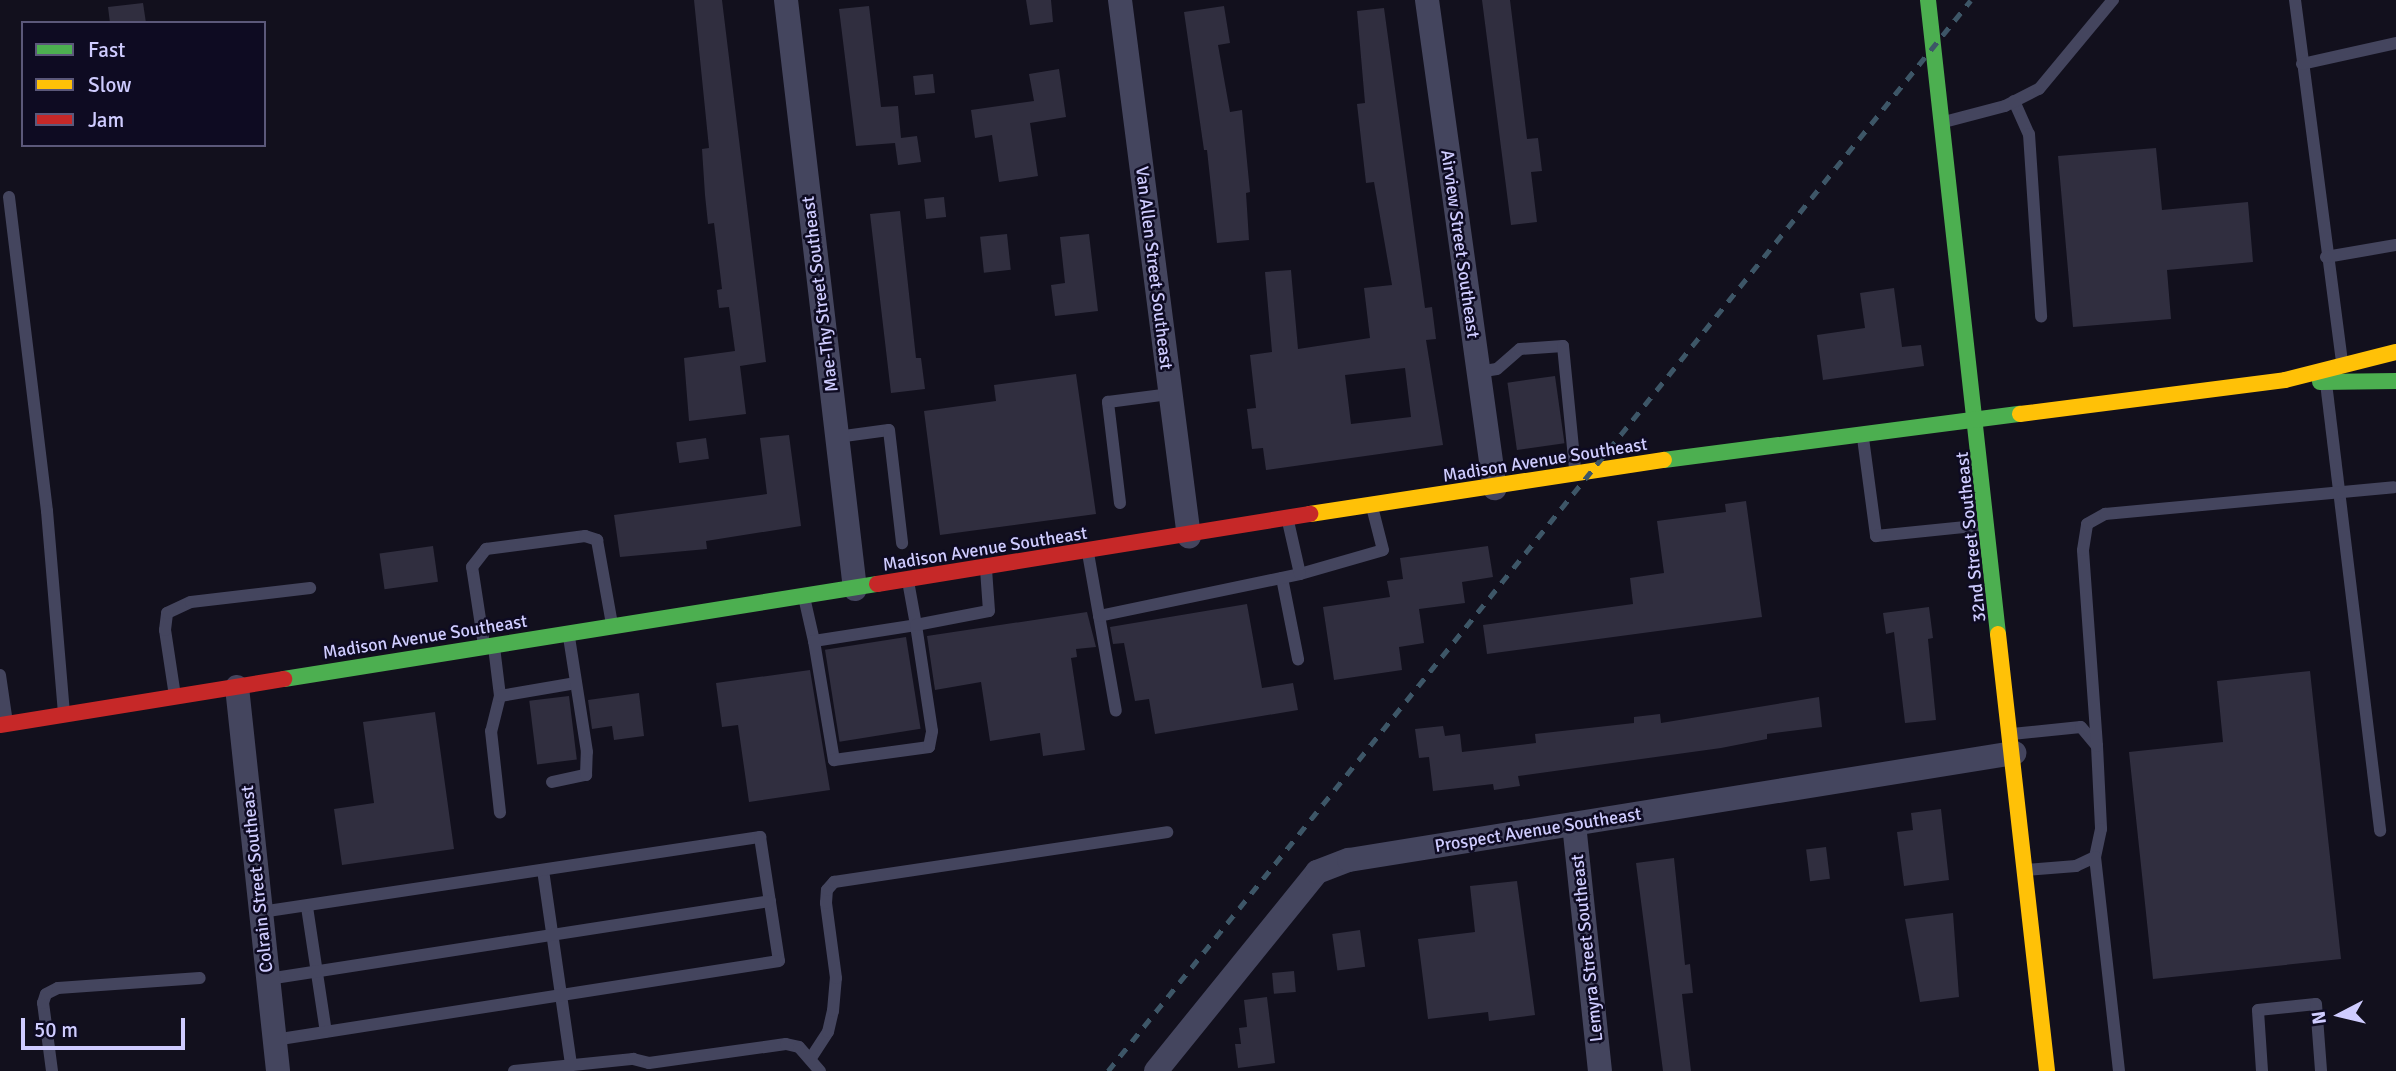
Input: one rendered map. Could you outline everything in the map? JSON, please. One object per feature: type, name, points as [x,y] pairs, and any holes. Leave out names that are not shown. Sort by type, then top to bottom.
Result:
[{"type":"street","name":"Mae-Thy Street Southeast","points":[[786,0],[855,589]]},
{"type":"street","name":"Van Allen Street Southeast","points":[[1120,0],[1189,537]]},
{"type":"street","name":"Airview Street Southeast","points":[[1427,0],[1495,488]]},
{"type":"street","name":"32nd Street Southeast","points":[[1927,0],[1989,525],[2047,1071]]},
{"type":"street","points":[[2286,380],[2396,352]]},
{"type":"street","name":"Madison Avenue Southeast","points":[[4,724],[1372,508],[1575,472],[2286,380]]},
{"type":"street","points":[[2286,380],[2396,381]]},
{"type":"street","name":"Colrain Street Southeast","points":[[237,687],[278,1071]]},
{"type":"street","name":"Prospect Avenue Southeast","points":[[1157,1070],[1317,872],[1349,860],[1574,824],[2013,744]]},
{"type":"street","name":"Lemyra Street Southeast","points":[[1574,824],[1600,1071]]},
{"type":"lane","points":[[1942,123],[2014,102],[2039,89],[2113,0]]},
{"type":"lane","points":[[2295,0],[2326,257],[2343,365]]},
{"type":"lane","points":[[2302,64],[2396,43]]},
{"type":"lane","points":[[2014,102],[2029,134],[2041,317]]},
{"type":"lane","points":[[9,197],[47,511],[64,714]]},
{"type":"lane","points":[[2326,257],[2396,244]]},
{"type":"lane","points":[[1478,372],[1497,369],[1520,349],[1563,346],[1575,472]]},
{"type":"lane","points":[[2326,382],[2380,831]]},
{"type":"lane","points":[[1120,503],[1108,402],[1170,394]]},
{"type":"lane","points":[[837,437],[889,430],[902,543]]},
{"type":"lane","points":[[1862,434],[1876,536],[1989,525]]},
{"type":"lane","points":[[2119,1071],[2095,857],[2101,829],[2083,550],[2087,524],[2105,514],[2394,487]]},
{"type":"lane","points":[[1099,616],[1300,574],[1383,550],[1372,508]]},
{"type":"lane","points":[[1288,521],[1300,574]]},
{"type":"lane","points":[[499,813],[491,732],[500,696],[472,583],[472,567],[486,549],[584,536],[597,540],[602,549],[612,627]]},
{"type":"lane","points":[[1088,552],[1116,711]]},
{"type":"lane","points":[[814,641],[989,611],[986,568]]},
{"type":"lane","points":[[1282,578],[1298,659]]},
{"type":"lane","points":[[803,597],[814,641],[834,760],[929,747],[932,730],[908,580]]},
{"type":"lane","points":[[175,696],[165,630],[167,612],[191,602],[310,588]]},
{"type":"lane","points":[[552,782],[586,775],[587,752],[568,634]]},
{"type":"lane","points":[[0,675],[4,724]]},
{"type":"lane","points":[[500,696],[576,684]]},
{"type":"lane","points":[[2013,744],[2081,727],[2097,746]]},
{"type":"lane","points":[[811,1058],[828,1032],[832,1011],[836,978],[826,903],[827,890],[834,882],[1167,832]]},
{"type":"lane","points":[[261,912],[760,837],[779,961],[274,1040]]},
{"type":"lane","points":[[2026,870],[2076,866],[2095,857]]},
{"type":"lane","points":[[543,870],[571,1065]]},
{"type":"lane","points":[[268,979],[770,901]]},
{"type":"lane","points":[[307,907],[326,1032]]},
{"type":"lane","points":[[52,1071],[43,1003],[46,994],[58,988],[200,978]]},
{"type":"lane","points":[[2262,1071],[2258,1010],[2315,1004],[2321,1071]]},
{"type":"lane","points":[[514,1071],[633,1059],[649,1067],[786,1044],[799,1047],[820,1071]]},
{"type":"building","points":[[694,0],[722,0],[766,362],[740,366],[746,414],[689,421],[684,358],[735,351],[729,307],[719,308],[717,290],[722,289],[714,223],[708,224],[702,149],[709,148]]},
{"type":"building","points":[[1026,0],[1051,0],[1053,22],[1030,25]]},
{"type":"building","points":[[1482,0],[1510,0],[1527,139],[1538,138],[1542,171],[1531,172],[1537,222],[1511,225]]},
{"type":"building","points":[[143,3],[146,21],[110,21],[108,7]]},
{"type":"building","points":[[869,6],[881,107],[898,106],[901,138],[917,136],[921,162],[898,165],[895,143],[856,146],[839,9]]},
{"type":"building","points":[[1224,6],[1230,43],[1218,45],[1230,112],[1242,110],[1250,192],[1246,193],[1249,240],[1217,243],[1207,150],[1204,150],[1184,12]]},
{"type":"building","points":[[1384,8],[1425,308],[1432,307],[1436,339],[1426,340],[1443,445],[1266,470],[1263,448],[1252,449],[1247,409],[1256,408],[1250,355],[1272,352],[1265,272],[1291,270],[1298,349],[1370,338],[1364,288],[1392,285],[1374,182],[1366,183],[1357,104],[1365,103],[1357,11]],"holes":[[[1405,368],[1411,417],[1351,424],[1345,375]]]},
{"type":"building","points":[[1059,69],[1066,117],[1030,123],[1038,176],[999,182],[992,135],[975,138],[971,110],[1034,101],[1029,74]]},
{"type":"building","points":[[933,74],[935,93],[915,95],[913,76]]},
{"type":"building","points":[[2156,148],[2162,210],[2248,202],[2253,262],[2167,270],[2171,319],[2073,327],[2058,156]]},
{"type":"building","points":[[944,197],[946,217],[926,219],[924,199]]},
{"type":"building","points":[[900,211],[916,358],[921,358],[925,389],[891,393],[870,214]]},
{"type":"building","points":[[1007,234],[1011,270],[984,273],[980,237]]},
{"type":"building","points":[[1089,234],[1098,311],[1055,316],[1051,285],[1065,283],[1060,237]]},
{"type":"building","points":[[1894,288],[1902,347],[1921,345],[1924,366],[1823,380],[1817,335],[1865,328],[1860,293]]},
{"type":"building","points":[[1076,374],[1096,514],[940,535],[924,411],[996,401],[994,385]]},
{"type":"building","points":[[1555,376],[1564,443],[1517,450],[1507,383]]},
{"type":"building","points":[[789,435],[801,526],[706,541],[707,549],[620,557],[614,515],[767,494],[760,438]]},
{"type":"building","points":[[706,438],[709,459],[679,463],[676,442]]},
{"type":"building","points":[[1746,501],[1762,617],[1487,654],[1483,625],[1633,604],[1630,578],[1664,573],[1657,521],[1726,512],[1725,504]]},
{"type":"building","points":[[433,546],[438,582],[385,589],[380,554]]},
{"type":"building","points":[[1488,546],[1493,577],[1462,582],[1465,603],[1419,609],[1424,643],[1399,647],[1402,670],[1334,680],[1323,607],[1390,597],[1387,581],[1403,579],[1400,558]]},
{"type":"building","points":[[1247,604],[1262,688],[1293,683],[1298,710],[1155,734],[1149,699],[1135,701],[1124,643],[1113,644],[1110,627]]},
{"type":"building","points":[[1929,607],[1933,638],[1928,639],[1936,720],[1905,723],[1894,632],[1886,634],[1883,613]]},
{"type":"building","points":[[1087,612],[1096,647],[1076,649],[1077,657],[1071,658],[1085,750],[1043,756],[1040,733],[990,741],[981,682],[935,690],[927,636]]},
{"type":"building","points":[[906,637],[921,729],[840,742],[825,650]]},
{"type":"building","points":[[810,670],[830,790],[749,802],[738,725],[722,727],[716,683]]},
{"type":"building","points":[[2310,671],[2341,959],[2153,979],[2129,752],[2223,742],[2217,681]]},
{"type":"building","points":[[639,693],[644,736],[614,740],[612,726],[592,729],[588,700]]},
{"type":"building","points":[[569,696],[577,760],[537,764],[529,701]]},
{"type":"building","points":[[1819,697],[1822,727],[1767,734],[1767,739],[1721,748],[1518,776],[1520,786],[1494,790],[1493,784],[1433,791],[1429,757],[1419,758],[1415,729],[1443,726],[1445,736],[1460,734],[1462,752],[1536,743],[1535,734],[1634,723],[1634,717],[1660,714],[1661,723]]},
{"type":"building","points":[[435,712],[454,849],[342,865],[334,809],[374,803],[363,722]]},
{"type":"building","points":[[1941,809],[1949,880],[1904,886],[1897,832],[1913,830],[1911,813]]},
{"type":"building","points":[[1826,847],[1830,879],[1810,881],[1806,849]]},
{"type":"building","points":[[1674,858],[1685,965],[1690,964],[1693,993],[1682,994],[1691,1071],[1663,1071],[1636,863]]},
{"type":"building","points":[[1517,881],[1535,1015],[1489,1021],[1488,1012],[1428,1019],[1418,939],[1475,932],[1470,886]]},
{"type":"building","points":[[1953,913],[1959,997],[1920,1002],[1905,919]]},
{"type":"building","points":[[1360,930],[1365,967],[1337,971],[1332,934]]},
{"type":"building","points":[[1294,971],[1296,992],[1274,994],[1272,973]]},
{"type":"building","points":[[1267,997],[1275,1063],[1238,1068],[1235,1044],[1241,1044],[1239,1028],[1247,1027],[1244,1000]]},
{"type":"railway","points":[[1108,1071],[1971,0]]},
{"type":"traffic: fast","points":[[1928,0],[1998,634]]},
{"type":"traffic: fast","points":[[2320,382],[2396,381]]},
{"type":"traffic: fast","points":[[1664,460],[2020,414]]},
{"type":"traffic: fast","points":[[284,679],[877,584]]},
{"type":"traffic: slow","points":[[2020,414],[2285,380],[2396,352]]},
{"type":"traffic: slow","points":[[1310,514],[1664,460]]},
{"type":"traffic: slow","points":[[1998,634],[2047,1071]]},
{"type":"traffic: jam","points":[[877,584],[1310,514]]},
{"type":"traffic: jam","points":[[0,725],[284,679]]}]
